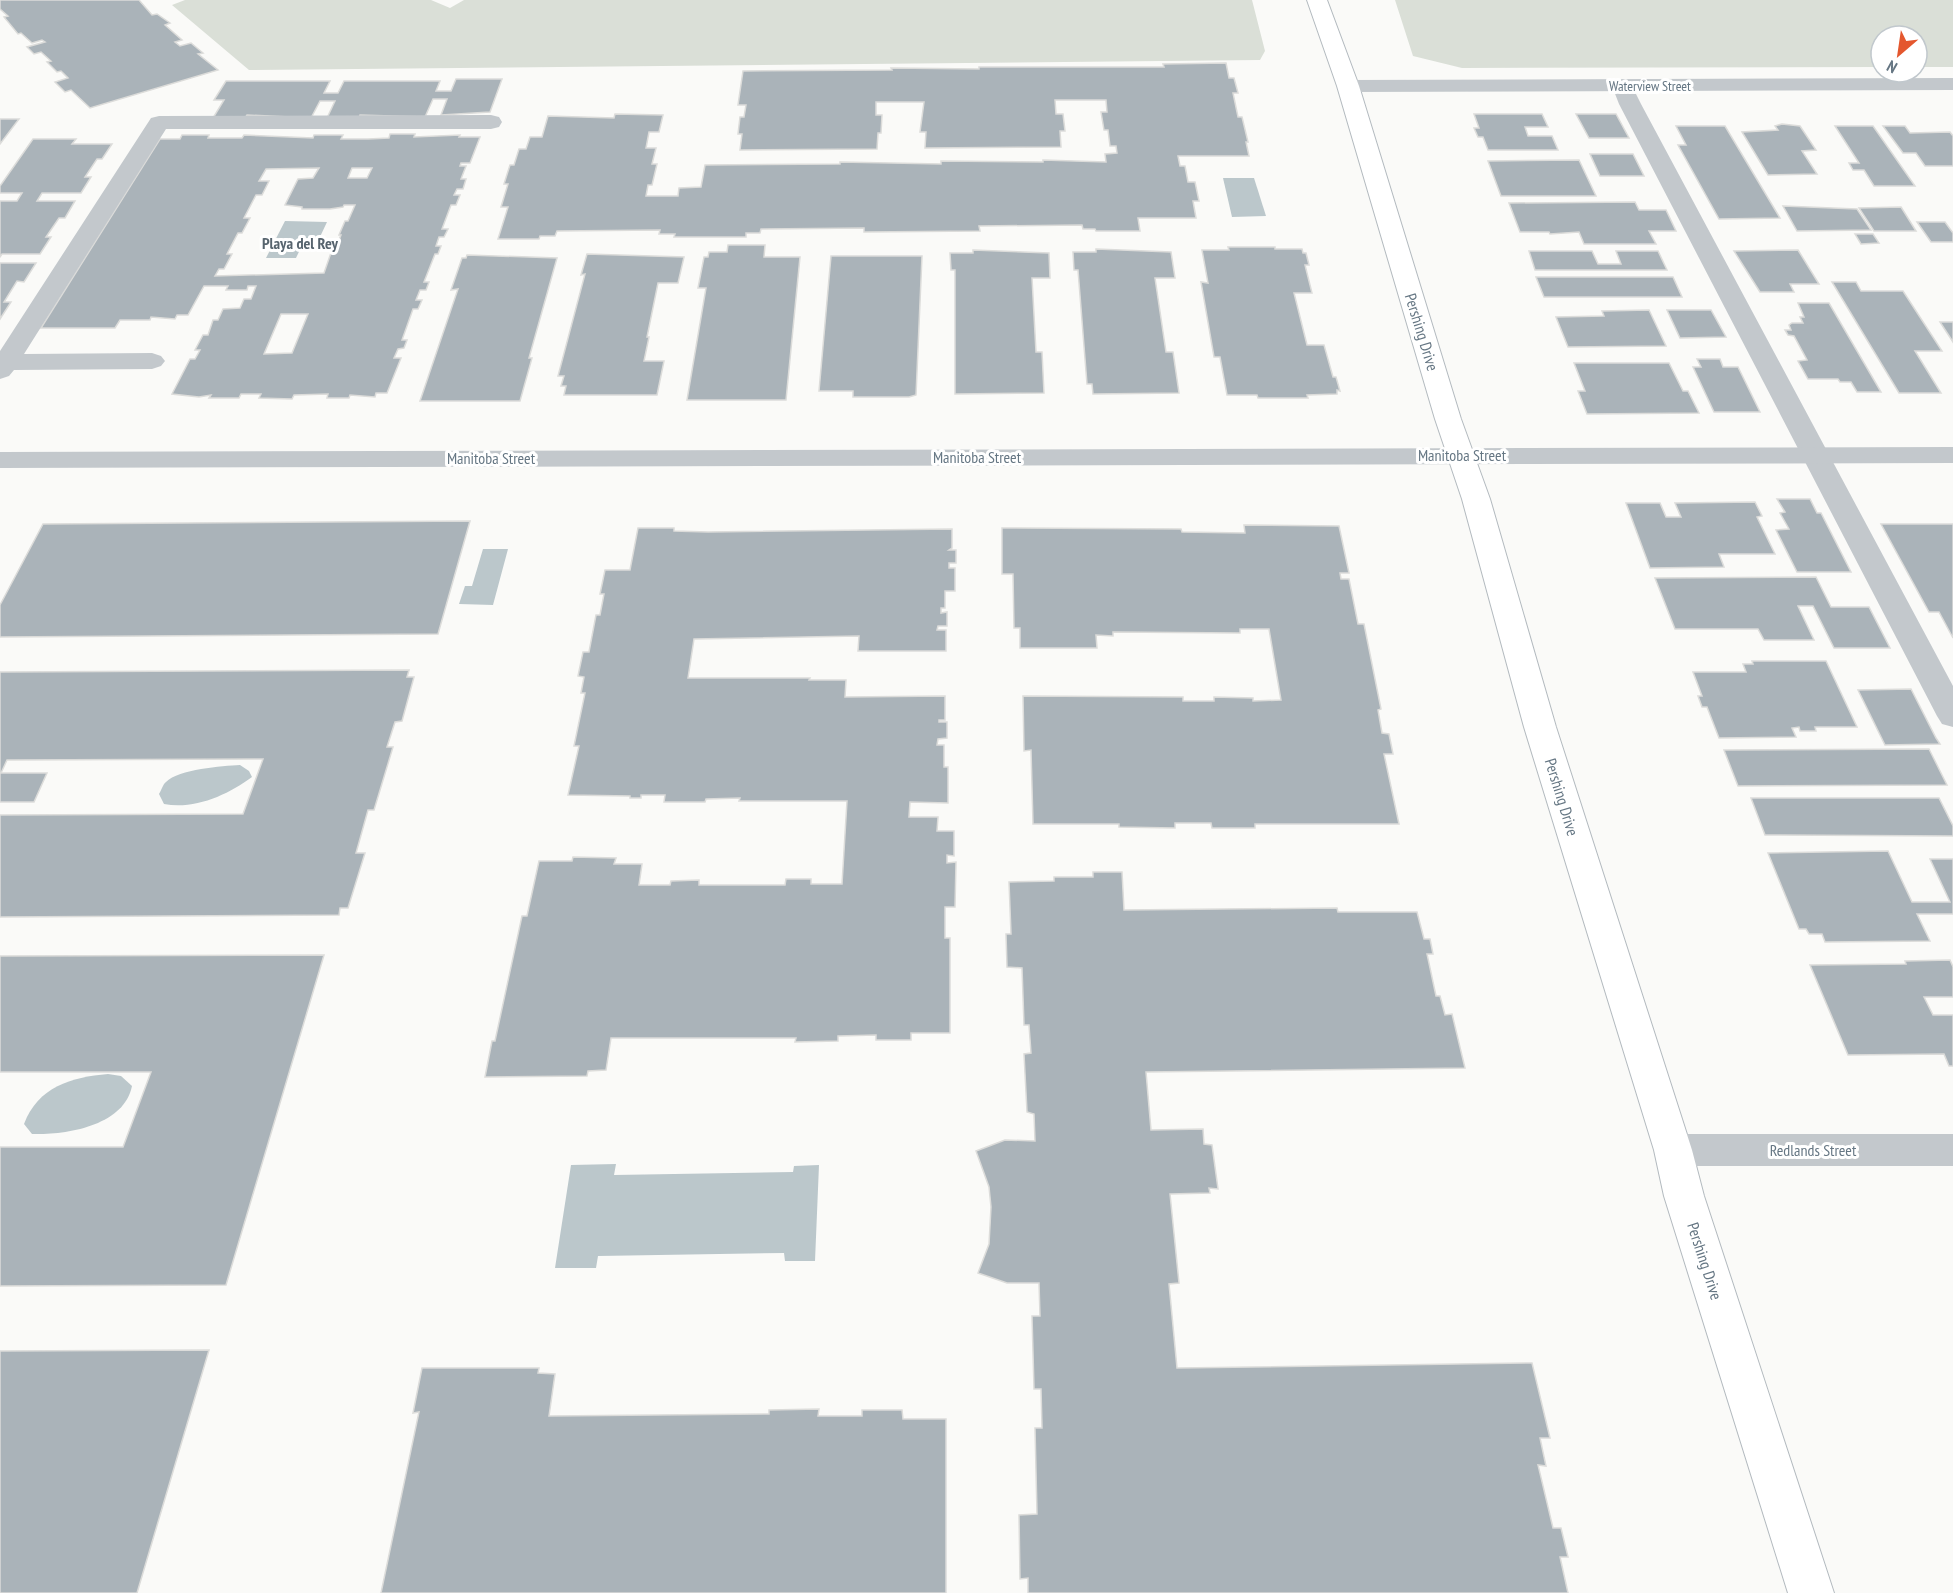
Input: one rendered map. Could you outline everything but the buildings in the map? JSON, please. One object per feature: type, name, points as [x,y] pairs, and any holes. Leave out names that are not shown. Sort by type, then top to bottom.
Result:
[{"type":"main road","name":"Pershing Drive","points":[[1317,0],[1348,86],[1476,498],[1540,727],[1673,1150],[1684,1196],[1811,1593]]},
{"type":"street","name":"Waterview Street","points":[[1348,86],[1953,84]]},
{"type":"street","points":[[1623,86],[1630,104],[1953,716]]},
{"type":"street","points":[[3,367],[159,123],[491,122]]},
{"type":"street","points":[[3,367],[152,361]]},
{"type":"street","name":"Manitoba Street","points":[[0,460],[1953,455]]},
{"type":"street","name":"Redlands Street","points":[[1673,1150],[1953,1150]]},
{"type":"shaded area","points":[[185,0],[431,0],[450,8],[464,0],[1252,0],[1265,51],[1260,60],[249,70],[172,5]]},
{"type":"shaded area","points":[[1395,0],[1953,0],[1953,67],[1929,67],[1929,24],[1869,24],[1869,67],[1462,68],[1413,56]]},
{"type":"shaded area","points":[[1223,178],[1254,178],[1266,216],[1232,217]]},
{"type":"shaded area","points":[[285,221],[327,222],[319,239],[305,239],[296,258],[266,258]]},
{"type":"shaded area","points":[[483,549],[508,549],[493,605],[459,604],[465,586],[472,586]]},
{"type":"shaded area","points":[[240,765],[249,771],[252,777],[210,800],[187,805],[164,804],[159,794],[165,783],[181,774],[201,769]]},
{"type":"shaded area","points":[[108,1074],[121,1076],[132,1086],[127,1100],[118,1111],[106,1119],[76,1130],[46,1134],[32,1134],[24,1124],[38,1101],[57,1086],[81,1078]]},
{"type":"shaded area","points":[[616,1164],[614,1175],[793,1172],[794,1166],[819,1165],[815,1261],[785,1261],[784,1253],[598,1256],[596,1268],[555,1268],[571,1165]]},
{"type":"district","name":"Playa del Rey","points":[[300,243]]}]
